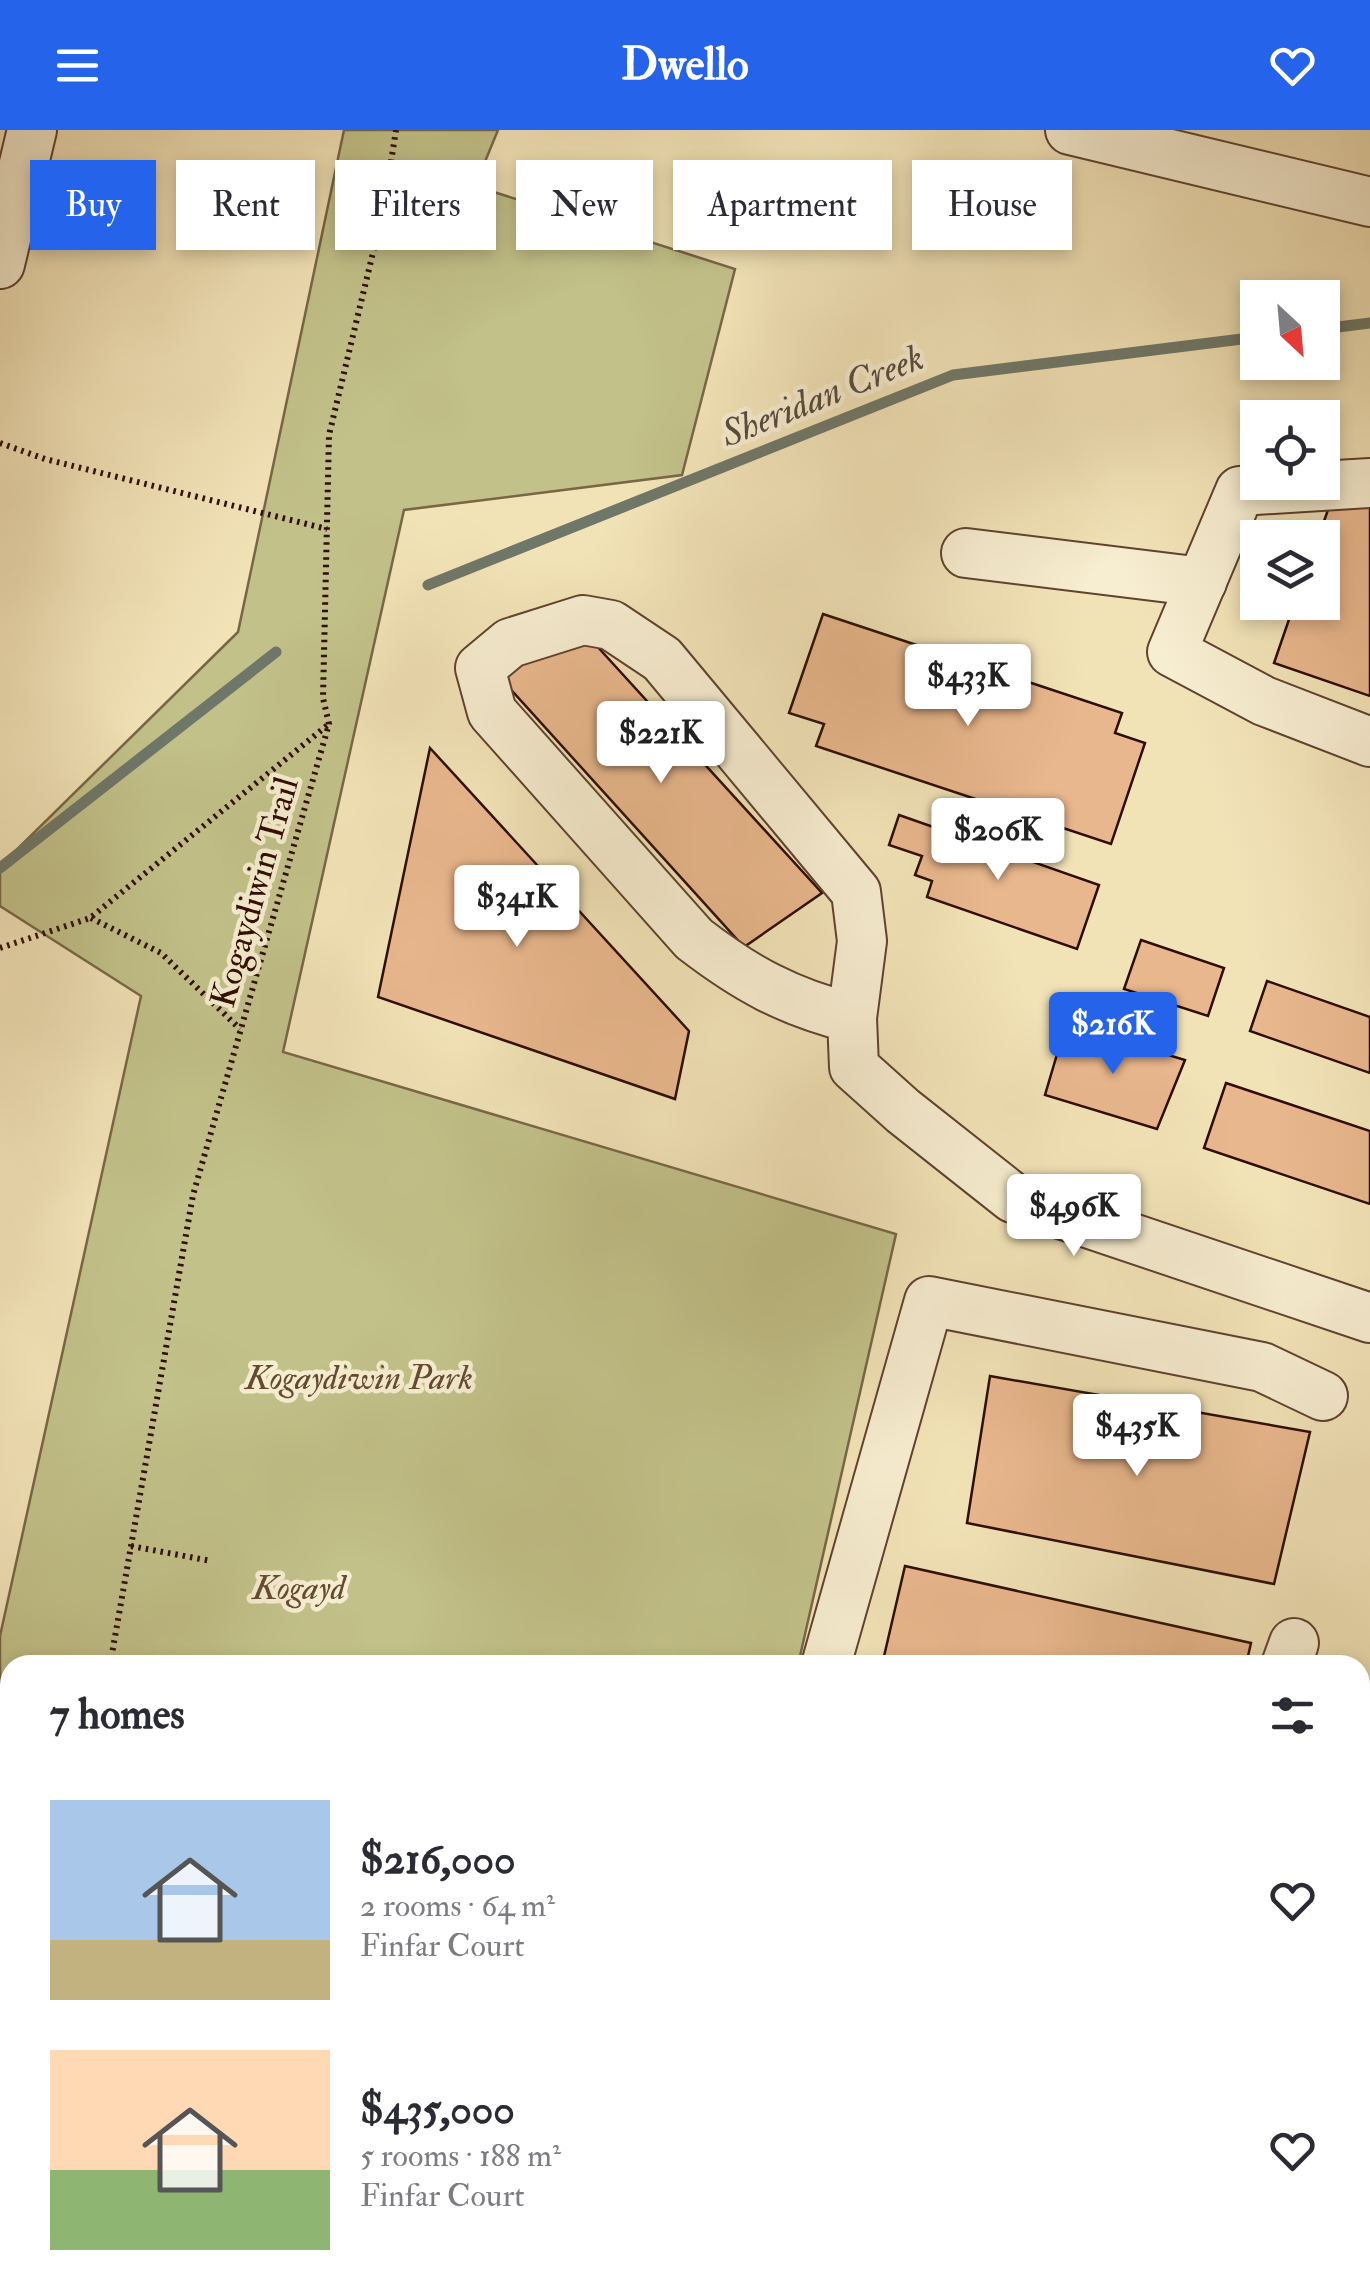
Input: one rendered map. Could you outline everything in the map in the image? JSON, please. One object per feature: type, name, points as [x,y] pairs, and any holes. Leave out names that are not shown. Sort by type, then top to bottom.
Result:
[{"type":"street","points":[[0,264],[32,130]]},
{"type":"street","points":[[1070,130],[1370,202]]},
{"type":"street","points":[[1370,483],[1240,491],[1172,652],[1264,701],[1370,742]]},
{"type":"street","points":[[966,553],[1202,582]]},
{"type":"street","points":[[852,1018],[776,994],[732,968],[694,938],[492,712],[480,668],[510,642],[582,620],[611,626],[662,660],[856,892],[862,941],[852,1018],[854,1067],[903,1112],[1013,1198],[1370,1318]]},
{"type":"street","points":[[829,1655],[929,1301],[1262,1367],[1323,1396]]},
{"type":"path","name":"Kogaydiwin Trail","points":[[112,1655],[193,1196],[329,724],[323,698],[329,435],[384,207],[396,130]]},
{"type":"path","points":[[0,443],[44,459],[327,529]]},
{"type":"path","points":[[0,948],[90,918],[329,724]]},
{"type":"path","points":[[90,918],[161,953],[240,1029]]},
{"type":"path","points":[[131,1546],[211,1561]]},
{"type":"green space","name":"Kogaydiwin Park","points":[[344,130],[498,130],[486,160],[338,160]]},
{"type":"green space","name":"Kogaydiwin Park","points":[[335,173],[335,250],[496,250],[496,193],[516,199],[516,250],[653,250],[653,243],[735,269],[682,475],[404,510],[283,1052],[896,1234],[800,1655],[0,1655],[0,1636],[141,996],[0,906],[0,866],[238,632]]},
{"type":"building","points":[[1340,495],[1370,506],[1370,696],[1274,663],[1289,620],[1340,620],[1340,520],[1324,520],[1332,500],[1340,500]]},
{"type":"building","points":[[823,614],[1122,713],[1115,733],[1145,743],[1111,844],[816,746],[824,724],[789,713]]},
{"type":"building","points":[[585,633],[822,893],[744,947],[494,671]]},
{"type":"building","points":[[430,748],[689,1031],[675,1099],[378,997]]},
{"type":"building","points":[[899,815],[1099,885],[1077,949],[927,897],[932,881],[915,875],[922,856],[889,845]]},
{"type":"building","points":[[1141,940],[1224,968],[1208,1016],[1124,989]]},
{"type":"building","points":[[1267,981],[1370,1017],[1370,1073],[1250,1031]]},
{"type":"building","points":[[1066,1024],[1185,1060],[1157,1129],[1045,1095]]},
{"type":"building","points":[[1226,1083],[1370,1131],[1370,1204],[1204,1148]]},
{"type":"building","points":[[990,1376],[1310,1432],[1274,1584],[967,1523]]},
{"type":"building","points":[[905,1566],[1251,1643],[1248,1655],[884,1655]]},
{"type":"waterway","name":"Sheridan Creek","points":[[1340,327],[1370,323]]},
{"type":"waterway","name":"Sheridan Creek","points":[[428,585],[953,375],[1240,339]]},
{"type":"waterway","name":"Sheridan Creek","points":[[0,868],[276,652]]},
{"type":"park label","name":"Kogayd","points":[[299,1587]]}]
